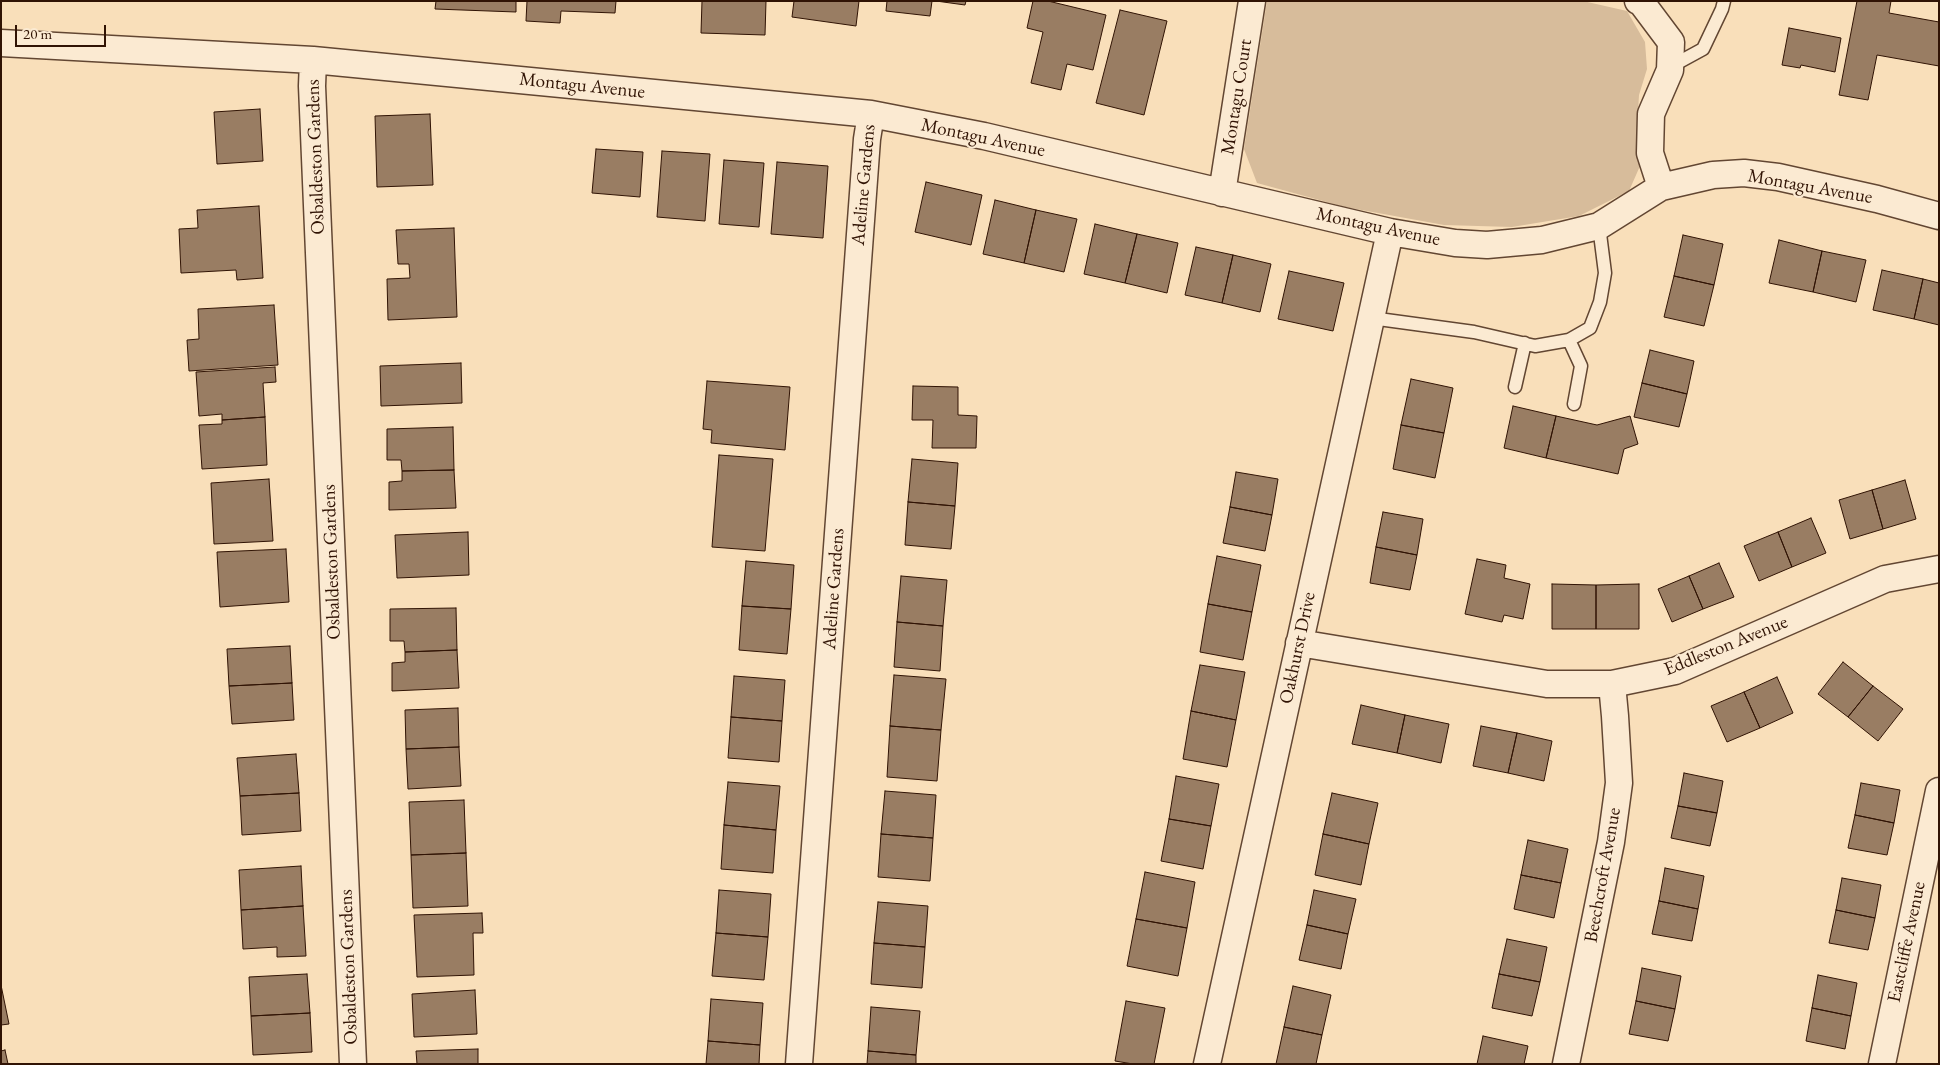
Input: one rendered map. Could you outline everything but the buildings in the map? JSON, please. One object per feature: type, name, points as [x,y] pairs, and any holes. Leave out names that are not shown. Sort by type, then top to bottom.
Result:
[{"type":"street","name":"Montagu Court","points":[[1222,193],[1252,1]]},
{"type":"street","points":[[1638,1],[1641,2],[1671,42],[1670,70],[1651,114],[1650,153],[1661,187]]},
{"type":"street","name":"Montagu Avenue","points":[[1,43],[314,60],[871,114],[984,136],[1390,232],[1455,243],[1487,245],[1542,240],[1600,226],[1661,187],[1713,176],[1744,174],[1778,177],[1877,199],[1939,216]]},
{"type":"street","name":"Osbaldeston Gardens","points":[[314,60],[313,106],[353,1064]]},
{"type":"street","name":"Adeline Gardens","points":[[799,1064],[867,139],[871,114]]},
{"type":"street","name":"Oakhurst Drive","points":[[1207,1064],[1390,232]]},
{"type":"street","name":"Eddleston Avenue","points":[[1299,643],[1547,684],[1612,684],[1675,671],[1884,579],[1939,569]]},
{"type":"street","name":"Beechcroft Avenue","points":[[1566,1064],[1611,842],[1619,784],[1612,684]]},
{"type":"street","name":"Eastcliffe Avenue","points":[[1882,1064],[1939,791]]},
{"type":"lane","points":[[1670,63],[1681,61],[1703,48],[1724,1]]},
{"type":"lane","points":[[1371,318],[1474,332],[1535,346],[1569,340],[1590,328],[1600,302],[1605,273],[1600,226]]},
{"type":"lane","points":[[1569,340],[1581,366],[1574,404]]},
{"type":"lane","points":[[1515,387],[1525,343]]},
{"type":"shaded area","points":[[1267,1],[1583,1],[1627,11],[1645,42],[1647,69],[1639,95],[1637,129],[1640,166],[1629,191],[1579,216],[1512,227],[1444,225],[1345,207],[1257,183],[1244,149]]}]
